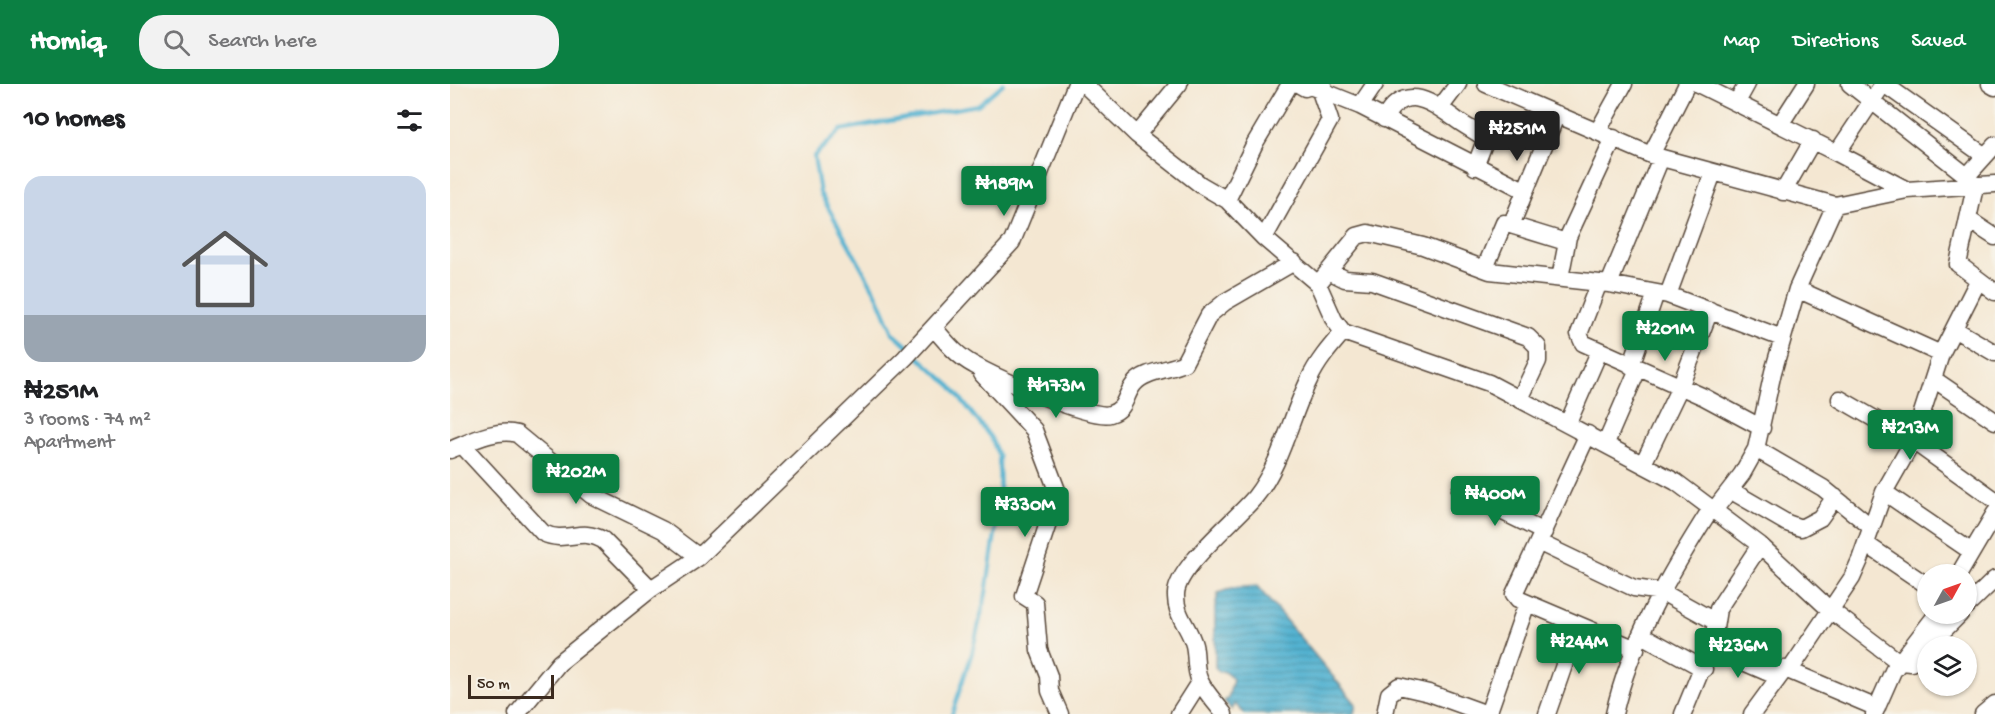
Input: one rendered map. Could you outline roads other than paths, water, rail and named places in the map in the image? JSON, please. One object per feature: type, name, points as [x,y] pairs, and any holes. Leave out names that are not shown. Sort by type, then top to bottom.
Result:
[{"type":"street","points":[[517,714],[559,663],[651,589],[699,557],[906,358],[1012,242],[1076,84]]},
{"type":"street","points":[[1084,84],[1137,135],[1201,185],[1227,200],[1264,238],[1294,262],[1324,278],[1372,281],[1528,337],[1538,347],[1538,360],[1520,399]]},
{"type":"street","points":[[1137,135],[1179,84]]},
{"type":"street","points":[[1227,200],[1255,143],[1290,84]]},
{"type":"street","points":[[1298,84],[1322,87],[1524,190]]},
{"type":"street","points":[[1360,106],[1375,84]]},
{"type":"street","points":[[1440,108],[1458,84]]},
{"type":"street","points":[[1598,131],[1624,84]]},
{"type":"street","points":[[1687,84],[1603,285],[1579,334],[1582,343],[1599,352],[1680,387],[1762,428]]},
{"type":"street","points":[[1698,84],[1782,123],[1907,190]]},
{"type":"street","points":[[1737,102],[1748,84]]},
{"type":"street","points":[[1782,123],[1806,84]]},
{"type":"street","points":[[1850,84],[1971,182]]},
{"type":"street","points":[[1837,153],[1883,84],[1990,151],[1971,182],[1969,220],[1958,264],[1995,292]]},
{"type":"street","points":[[1990,84],[1995,87]]},
{"type":"street","points":[[1491,85],[1524,91],[1557,114],[1656,157],[1835,205],[1907,190],[1971,182],[1995,184]]},
{"type":"street","points":[[1264,238],[1330,120],[1322,87]]},
{"type":"street","points":[[1384,119],[1389,108],[1399,100],[1407,97],[1421,97],[1485,141],[1475,167]]},
{"type":"street","points":[[1512,223],[1557,114]]},
{"type":"street","points":[[1560,278],[1566,242],[1614,138]]},
{"type":"street","points":[[1783,192],[1812,140]]},
{"type":"street","points":[[1606,443],[1662,294],[1713,173]]},
{"type":"street","points":[[1614,714],[1620,688],[1674,567],[1713,508],[1730,490],[1756,449],[1782,338],[1797,289],[1835,205]]},
{"type":"street","points":[[1969,220],[1995,237]]},
{"type":"street","points":[[1485,268],[1503,224],[1512,223],[1566,242]]},
{"type":"street","points":[[1324,278],[1362,233],[1423,246],[1485,268],[1510,274],[1560,278],[1662,294],[1782,338]]},
{"type":"street","points":[[973,365],[1078,410],[1097,416],[1108,415],[1123,407],[1133,384],[1140,379],[1184,363],[1209,315],[1225,302],[1294,262]]},
{"type":"street","points":[[1324,278],[1334,320],[1343,332],[1489,383],[1606,443],[1713,508],[1760,545],[1829,609],[1899,662],[1911,663],[1917,657]]},
{"type":"street","points":[[1752,714],[1784,674],[1852,578],[1884,492],[1913,441],[1935,380],[1941,354],[1978,281]]},
{"type":"street","points":[[1797,289],[1941,354]]},
{"type":"street","points":[[1643,464],[1680,387],[1710,310]]},
{"type":"street","points":[[934,328],[951,349],[973,365],[1034,430],[1059,493],[1024,596],[1035,603],[1039,650],[1049,676],[1050,691],[1060,714]]},
{"type":"street","points":[[1954,329],[1995,353]]},
{"type":"street","points":[[1224,714],[1200,681],[1189,631],[1178,615],[1176,594],[1179,579],[1204,548],[1232,524],[1258,494],[1278,458],[1309,379],[1322,356],[1343,332]]},
{"type":"street","points":[[1568,423],[1599,352]]},
{"type":"street","points":[[1935,380],[1995,421]]},
{"type":"street","points":[[1840,399],[1913,441],[1995,500]]},
{"type":"street","points":[[651,589],[603,540],[595,535],[587,533],[561,539],[543,533],[456,448],[494,434],[508,431],[517,434],[591,495],[663,530],[699,557]]},
{"type":"street","points":[[1588,434],[1514,594],[1518,599],[1578,625],[1639,642],[1704,669]]},
{"type":"street","points":[[1756,449],[1835,497],[1870,526]]},
{"type":"street","points":[[1730,490],[1787,523],[1801,528],[1820,519],[1835,497]]},
{"type":"street","points":[[1460,491],[1634,588],[1662,592],[1716,622]]},
{"type":"street","points":[[1884,492],[1971,552]]},
{"type":"street","points":[[1964,564],[1995,513]]},
{"type":"street","points":[[1866,544],[1917,579]]},
{"type":"street","points":[[1683,714],[1711,648],[1718,609],[1760,545]]},
{"type":"street","points":[[1977,596],[1995,579]]},
{"type":"street","points":[[1384,714],[1389,694],[1399,686],[1429,693],[1483,713],[1527,603]]},
{"type":"street","points":[[1711,648],[1784,674],[1875,711],[1899,662],[1929,624]]},
{"type":"street","points":[[1939,636],[1950,624]]},
{"type":"street","points":[[1547,714],[1578,625]]},
{"type":"street","points":[[1179,714],[1200,681]]},
{"type":"street","points":[[1983,714],[1995,704]]},
{"type":"water","points":[[1257,586],[1356,704],[1354,714],[1245,714],[1235,704],[1232,710],[1224,701],[1228,699],[1233,679],[1223,671],[1219,672],[1215,667],[1215,607],[1218,593],[1232,588]]},
{"type":"waterway","points":[[910,348],[893,333],[878,297],[820,193],[814,156],[841,130],[978,105],[1003,84]]},
{"type":"waterway","points":[[915,354],[951,386],[991,438],[999,457],[1000,501],[986,594],[972,653],[952,714]]}]
